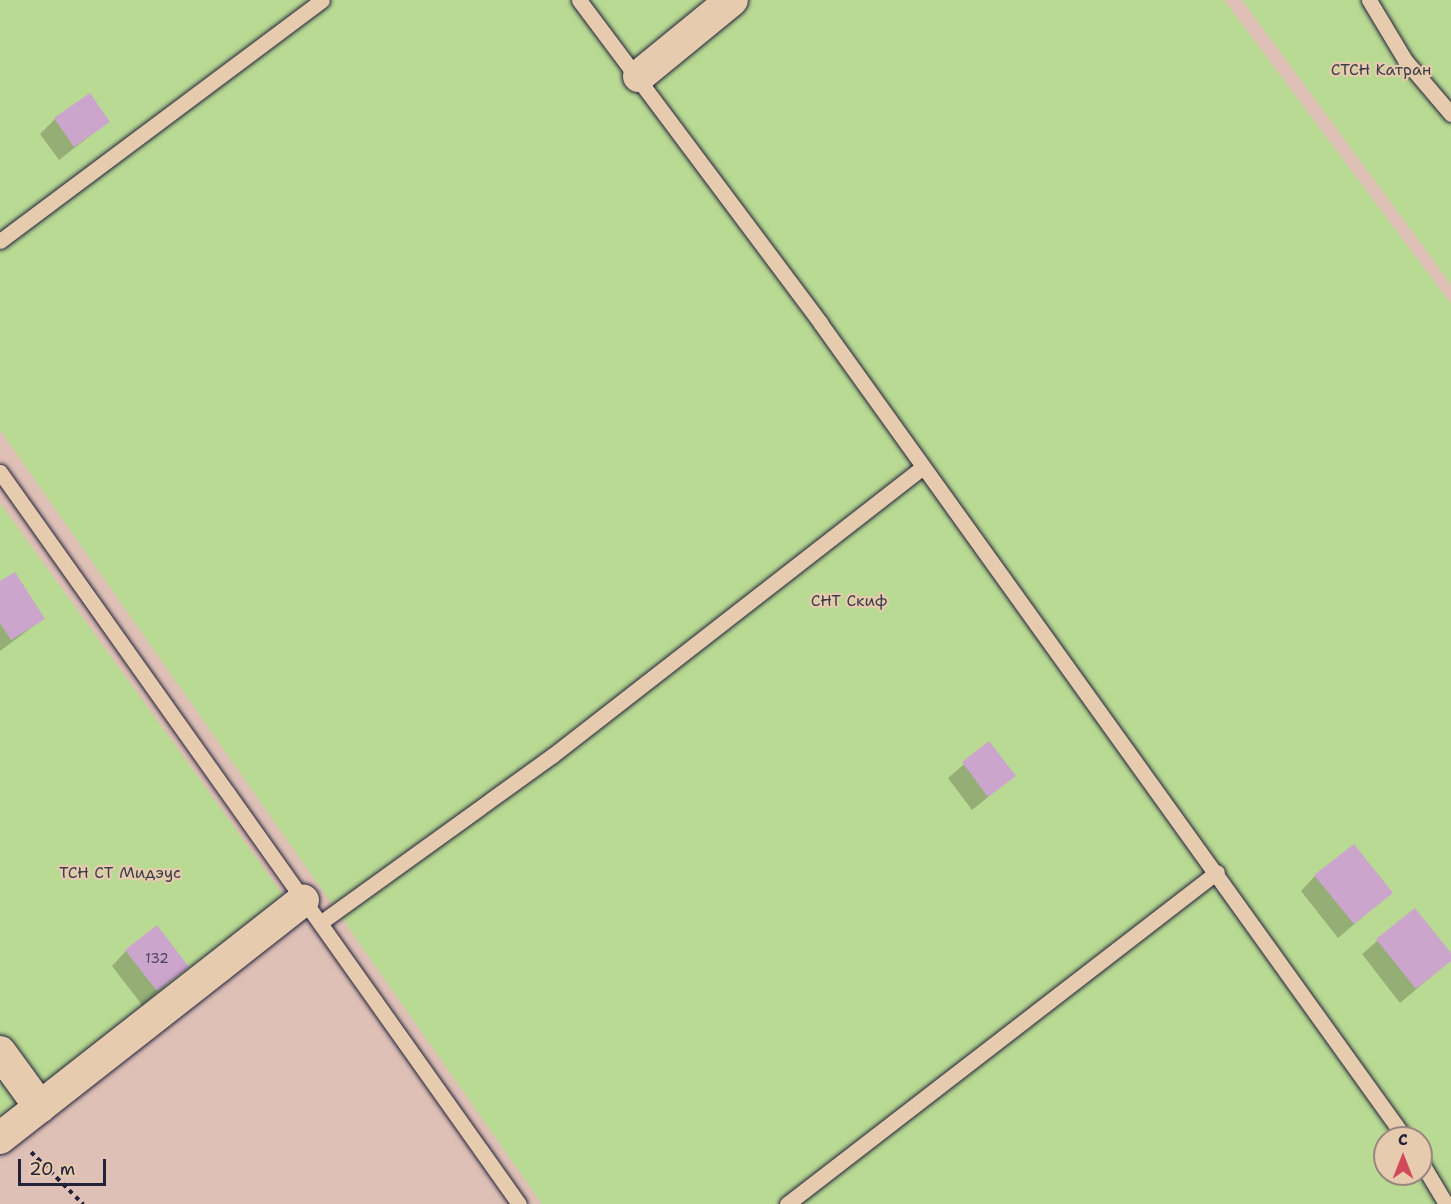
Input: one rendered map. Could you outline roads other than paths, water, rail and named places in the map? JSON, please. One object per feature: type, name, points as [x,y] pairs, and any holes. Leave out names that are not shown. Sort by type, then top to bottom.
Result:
[{"type":"street","points":[[639,76],[732,0]]},
{"type":"street","points":[[5,1134],[312,911]]},
{"type":"street","points":[[0,1052],[40,1107]]},
{"type":"lane","points":[[0,241],[322,0]]},
{"type":"lane","points":[[579,0],[639,76],[1217,872],[1397,1126]]},
{"type":"lane","points":[[1369,0],[1406,60],[1451,114]]},
{"type":"lane","points":[[312,911],[553,755],[922,468]]},
{"type":"lane","points":[[0,472],[519,1204]]},
{"type":"lane","points":[[787,1204],[1217,872]]},
{"type":"lane","points":[[1433,1182],[1446,1204]]},
{"type":"park label","name":"СТСН Катран","points":[[1381,70]]},
{"type":"park label","name":"СНТ Скиф","points":[[849,601]]},
{"type":"park label","name":"ТСН СТ Мидэус","points":[[120,873]]}]
